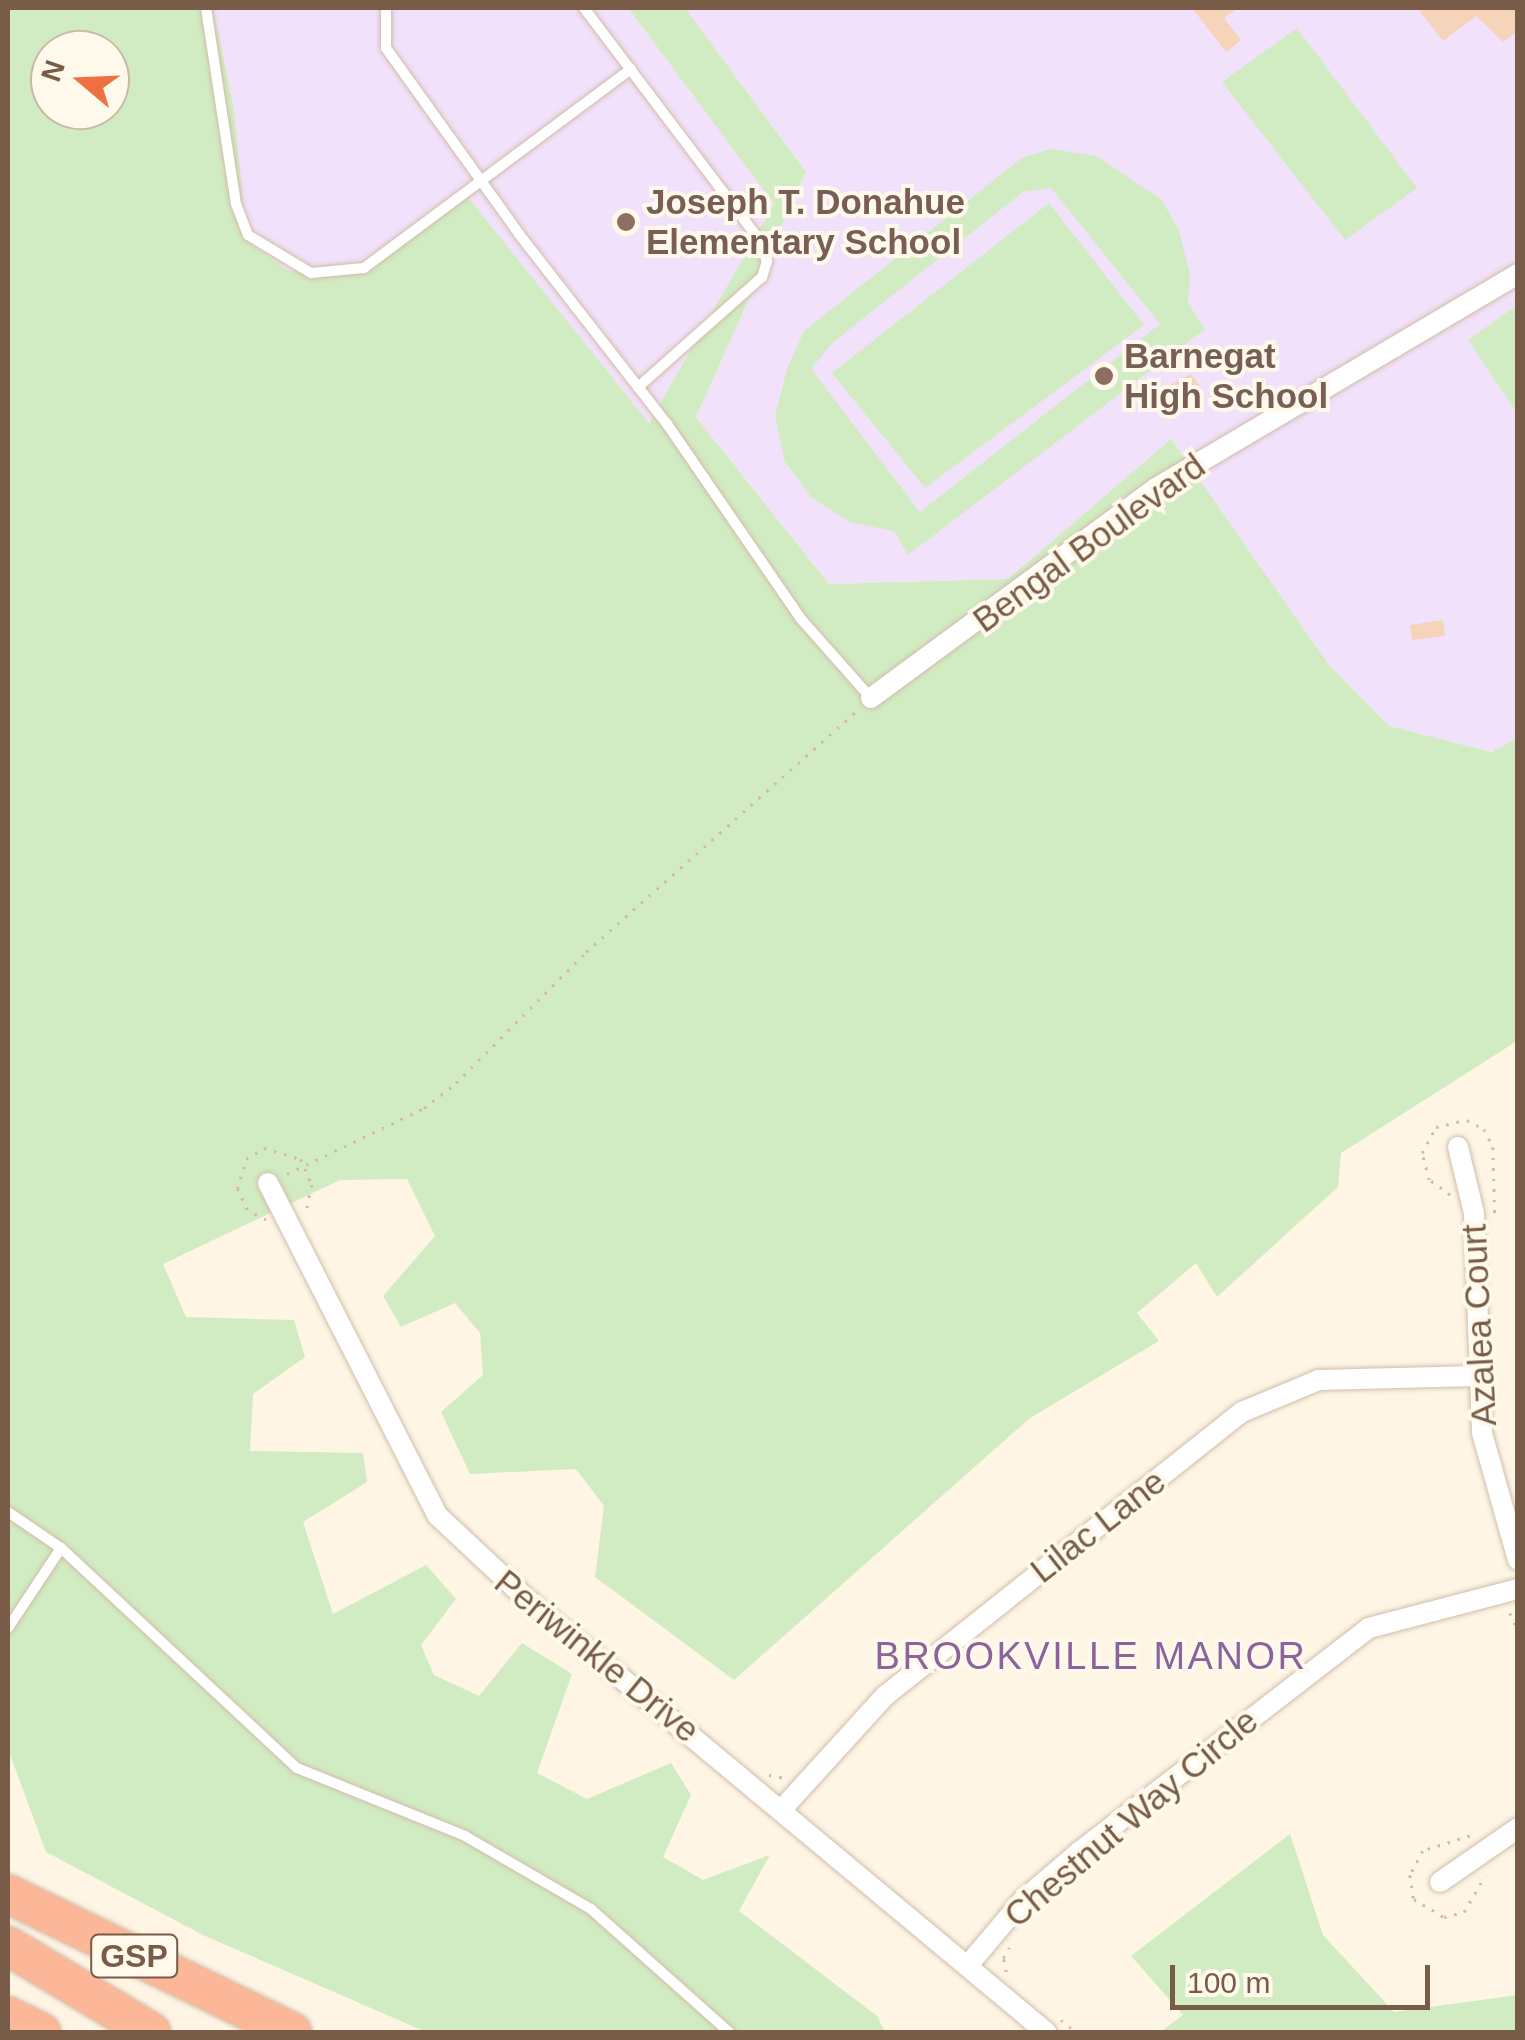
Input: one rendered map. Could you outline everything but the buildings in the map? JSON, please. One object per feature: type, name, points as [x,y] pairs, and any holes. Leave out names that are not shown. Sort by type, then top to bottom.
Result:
[{"type":"highway","name":"GSP","points":[[8,1894],[269,2028]]},
{"type":"highway","points":[[8,1946],[151,2032]]},
{"type":"highway","points":[[8,2016],[41,2032]]},
{"type":"street","name":"Bengal Boulevard","points":[[872,698],[1172,478],[1518,274]]},
{"type":"street","name":"Azalea Court","points":[[1458,1147],[1474,1213],[1476,1376],[1482,1433],[1518,1560]]},
{"type":"street","name":"Periwinkle Drive","points":[[268,1183],[438,1516],[530,1602],[969,1964],[1049,2023]]},
{"type":"street","name":"Lilac Lane","points":[[783,1808],[886,1694],[1242,1412],[1320,1380],[1476,1376]]},
{"type":"street","name":"Chestnut Way Circle","points":[[969,1964],[1024,1900],[1079,1852],[1369,1628],[1518,1589]]},
{"type":"street","points":[[1440,1882],[1518,1828]]},
{"type":"lane","points":[[206,8],[236,204],[260,248],[311,273],[364,268],[631,69]]},
{"type":"lane","points":[[386,8],[386,48],[638,387],[801,619],[872,698]]},
{"type":"lane","points":[[584,8],[758,238],[767,261],[762,277],[638,387]]},
{"type":"lane","points":[[8,1512],[61,1548],[297,1768],[465,1836],[591,1909],[729,2032]]},
{"type":"lane","points":[[8,1628],[61,1548]]},
{"type":"path","points":[[268,1183],[424,1108],[456,1083],[586,952],[872,698]]},
{"type":"path","points":[[1458,1203],[1429,1180],[1422,1153],[1431,1132],[1456,1119],[1484,1129],[1494,1147],[1494,1230]]},
{"type":"path","points":[[277,1228],[240,1201],[238,1174],[264,1148],[289,1150],[305,1165],[312,1185],[306,1215],[313,1228]]},
{"type":"path","points":[[1495,1610],[1509,1612],[1518,1630]]},
{"type":"path","points":[[758,1767],[780,1779],[790,1775]]},
{"type":"path","points":[[1008,1975],[1003,1958],[1015,1940]]},
{"type":"path","points":[[1049,2023],[1076,2032]]},
{"type":"shaded area","name":"Joseph T. Donahue Elementary School","points":[[213,8],[628,8],[774,204],[649,424],[466,196],[351,273],[288,271],[246,241],[234,109]]},
{"type":"shaded area","name":"Barnegat High School","points":[[685,8],[1517,8],[1517,305],[1469,340],[1517,413],[1517,738],[1493,752],[1389,726],[1329,665],[1171,439],[1008,579],[829,584],[696,417],[806,172]]},
{"type":"green space","points":[[8,8],[213,8],[234,109],[247,241],[288,271],[351,273],[466,195],[649,423],[774,204],[628,8],[685,8],[806,172],[696,417],[829,584],[1008,579],[1171,439],[1329,665],[1389,726],[1492,752],[1517,738],[1517,1041],[1341,1153],[1338,1187],[1217,1297],[1196,1263],[1137,1313],[1159,1341],[1030,1418],[734,1680],[595,1577],[604,1506],[576,1469],[470,1474],[441,1412],[483,1375],[480,1333],[455,1303],[401,1327],[383,1296],[435,1236],[407,1179],[340,1180],[163,1264],[186,1317],[294,1320],[305,1357],[253,1394],[250,1451],[363,1453],[367,1482],[303,1522],[333,1614],[426,1565],[456,1599],[421,1645],[434,1675],[479,1696],[522,1643],[572,1674],[537,1773],[587,1799],[671,1763],[691,1795],[663,1857],[703,1880],[770,1855],[739,1911],[877,2016],[885,2032],[426,2032],[203,1935],[46,1852],[8,1749]]},
{"type":"green space","points":[[1297,28],[1417,188],[1345,240],[1222,82]]},
{"type":"green space","points":[[1052,149],[1096,156],[1161,199],[1179,230],[1190,274],[1188,303],[1205,329],[908,555],[894,531],[849,522],[811,497],[785,462],[775,416],[787,369],[804,331],[1023,157]],"holes":[[[1051,188],[1160,324],[920,512],[811,369],[832,343],[1023,192]]]},
{"type":"green space","points":[[1049,203],[1144,325],[925,488],[832,373]]},
{"type":"green space","points":[[1517,305],[1517,413],[1468,340]]},
{"type":"green space","points":[[1290,1834],[1323,1935],[1394,2012],[1517,1995],[1517,2032],[1160,2032],[1183,2015],[1131,1956]]},
{"type":"place","name":"Joseph T. Donahue Elementary School","points":[[626,222]]},
{"type":"place","name":"Barnegat High School","points":[[1104,376]]},
{"type":"district","name":"BROOKVILLE MANOR","points":[[1091,1657]]}]
